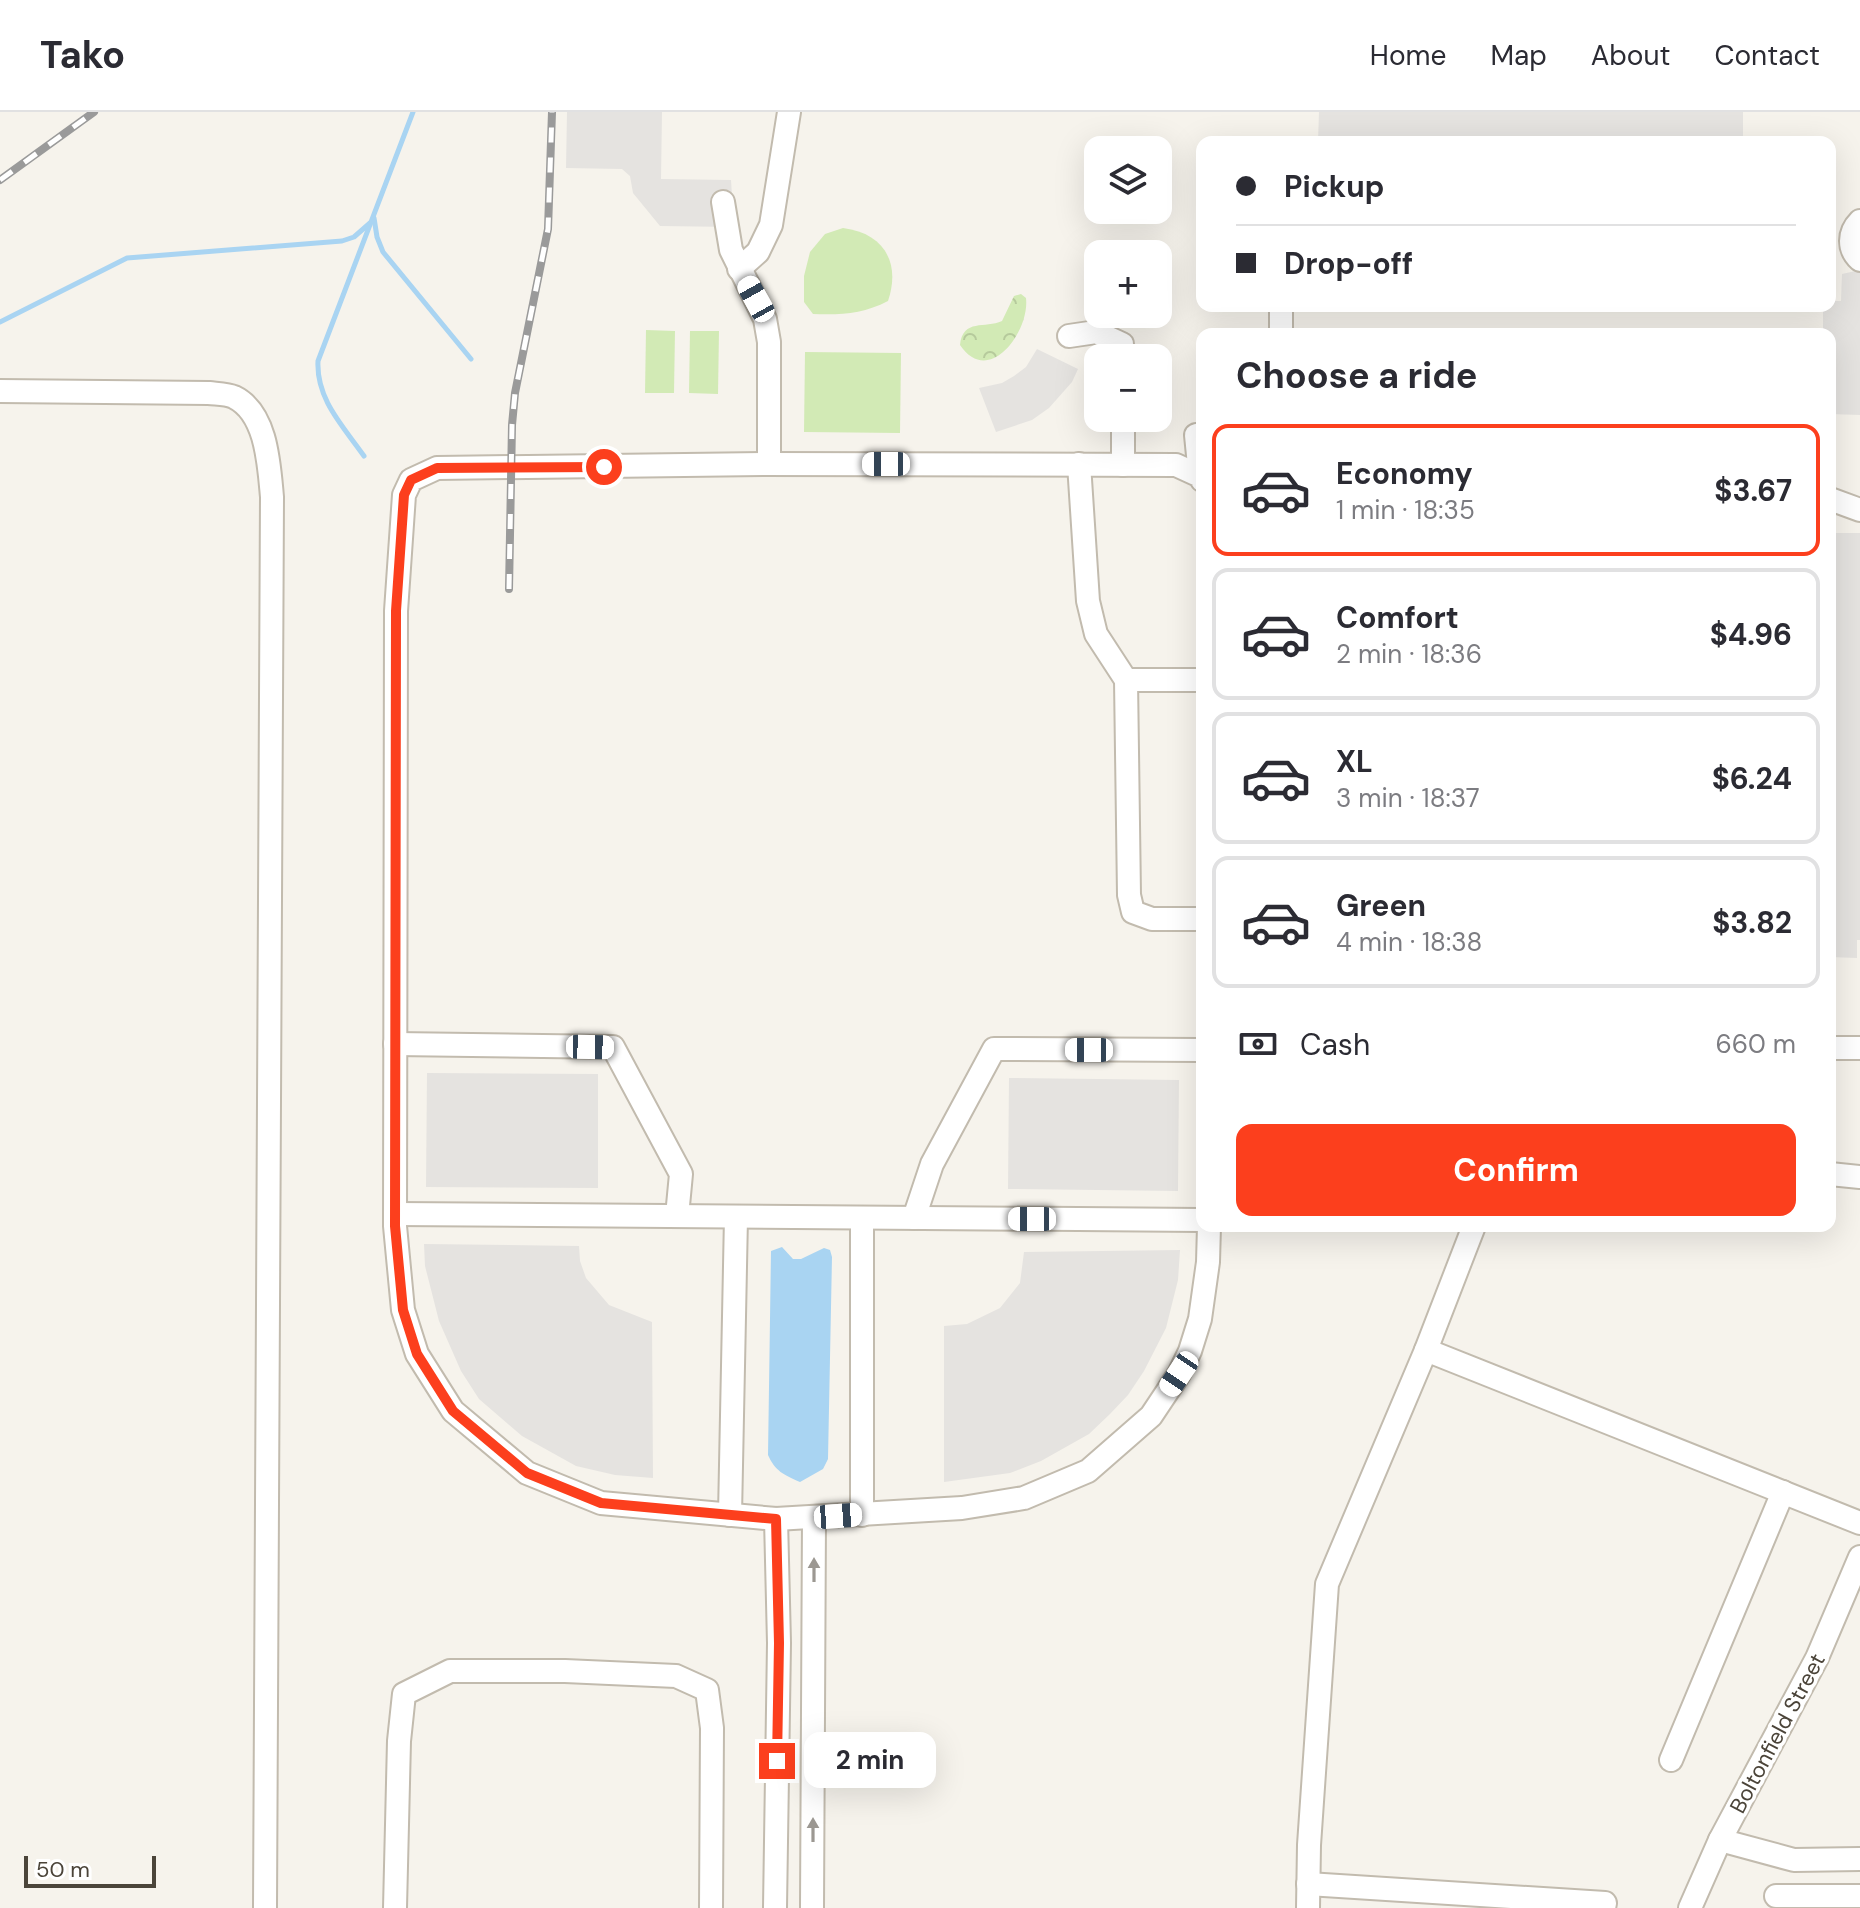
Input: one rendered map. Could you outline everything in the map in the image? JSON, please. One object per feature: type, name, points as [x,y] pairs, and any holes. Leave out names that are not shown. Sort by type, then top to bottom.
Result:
[{"type":"street","points":[[739,269],[758,252],[771,225],[789,112]]},
{"type":"street","points":[[723,202],[731,250],[765,319],[769,342],[769,464]]},
{"type":"street","points":[[1860,221],[1850,241],[1851,249],[1860,260]]},
{"type":"street","points":[[1069,336],[1096,332],[1122,344]]},
{"type":"street","points":[[0,391],[231,395],[244,403],[256,420],[269,455],[272,512],[265,1908]]},
{"type":"street","points":[[1123,432],[1123,465]]},
{"type":"street","points":[[1196,475],[1176,465],[769,464],[437,468],[411,480],[404,495],[396,611],[395,1214],[403,1310],[417,1354],[453,1411],[527,1473],[601,1503],[776,1519],[962,1508],[1024,1498],[1088,1471],[1151,1416],[1179,1374],[1200,1319],[1209,1232]]},
{"type":"street","points":[[1079,464],[1088,601],[1096,634],[1126,680],[1129,895],[1133,912],[1152,919],[1196,919]]},
{"type":"street","points":[[1836,501],[1860,510]]},
{"type":"street","points":[[1126,680],[1196,680]]},
{"type":"street","points":[[395,1044],[613,1047],[681,1174],[677,1216]]},
{"type":"street","points":[[1836,1048],[1860,1048]]},
{"type":"street","points":[[914,1218],[932,1164],[994,1049],[1196,1050]]},
{"type":"street","points":[[1836,1175],[1860,1177]]},
{"type":"street","points":[[395,1214],[1196,1220]]},
{"type":"street","points":[[730,1515],[736,1217]]},
{"type":"street","points":[[862,1218],[862,1515]]},
{"type":"street","points":[[1308,1908],[1327,1584],[1426,1350],[1472,1232]]},
{"type":"street","points":[[1426,1350],[1860,1523]]},
{"type":"street","points":[[1671,1760],[1783,1492]]},
{"type":"street","points":[[812,1908],[814,1518]]},
{"type":"street","points":[[775,1908],[779,1643],[776,1519]]},
{"type":"street","name":"Boltonfield Street","points":[[1690,1908],[1720,1840],[1854,1587],[1860,1557]]},
{"type":"street","points":[[395,1908],[399,1741],[404,1694],[450,1671],[565,1671],[676,1676],[707,1690],[712,1728],[711,1908]]},
{"type":"street","points":[[1720,1840],[1794,1860],[1860,1859]]},
{"type":"street","points":[[1794,1860],[1774,1902],[1860,1896]]},
{"type":"street","points":[[1308,1884],[1605,1903],[1604,1908]]},
{"type":"green space","points":[[843,228],[869,236],[886,252],[892,274],[888,301],[852,313],[813,314],[804,302],[804,276],[810,252],[825,234]]},
{"type":"green space","points":[[1021,294],[1026,298],[1026,311],[1015,339],[995,358],[983,360],[971,357],[960,345],[965,331],[1002,321],[1014,296]]},
{"type":"green space","points":[[646,330],[675,331],[674,393],[645,393]]},
{"type":"green space","points":[[690,331],[719,331],[718,394],[689,393]]},
{"type":"green space","points":[[805,352],[901,353],[900,433],[804,432]]},
{"type":"shaded area","points":[[567,112],[662,112],[661,179],[731,180],[734,227],[660,226],[633,193],[630,176],[622,169],[566,168]]},
{"type":"shaded area","points":[[1319,112],[1743,112],[1743,136],[1318,136]]},
{"type":"shaded area","points":[[1860,270],[1860,415],[1836,414],[1836,328],[1823,328],[1823,312],[1836,312],[1836,301],[1841,301],[1842,274]]},
{"type":"shaded area","points":[[1037,349],[1078,369],[1072,382],[1049,408],[1032,420],[996,432],[979,388],[1002,383],[1014,376],[1026,367]]},
{"type":"shaded area","points":[[1836,533],[1860,533],[1860,940],[1857,940],[1857,958],[1836,957]]},
{"type":"shaded area","points":[[427,1073],[598,1074],[598,1188],[426,1187]]},
{"type":"shaded area","points":[[1009,1078],[1179,1080],[1178,1191],[1008,1189]]},
{"type":"shaded area","points":[[424,1244],[579,1246],[586,1278],[609,1305],[652,1322],[653,1478],[615,1475],[576,1466],[522,1436],[479,1399],[461,1371],[439,1321],[425,1266]]},
{"type":"shaded area","points":[[1180,1250],[1178,1280],[1166,1328],[1144,1371],[1110,1414],[1089,1434],[1041,1461],[1010,1473],[944,1482],[944,1326],[967,1324],[1000,1308],[1020,1283],[1024,1252]]},
{"type":"water","points":[[782,1247],[793,1259],[801,1259],[824,1248],[830,1250],[832,1257],[828,1459],[823,1469],[800,1482],[781,1472],[768,1455],[771,1251]]},
{"type":"waterway","points":[[364,456],[326,400],[321,388],[318,361],[413,112]]},
{"type":"waterway","points":[[374,218],[383,252],[471,359]]},
{"type":"waterway","points":[[0,322],[127,258],[342,241],[354,237],[370,223]]},
{"type":"railway","points":[[0,180],[94,112]]},
{"type":"railway","points":[[509,589],[512,425],[515,393],[548,229],[552,112]]},
{"type":"route","points":[[604,467],[437,468],[411,480],[404,495],[396,611],[395,906],[395,1226],[403,1310],[417,1354],[453,1411],[527,1473],[601,1503],[776,1519],[779,1643],[777,1761]]}]
